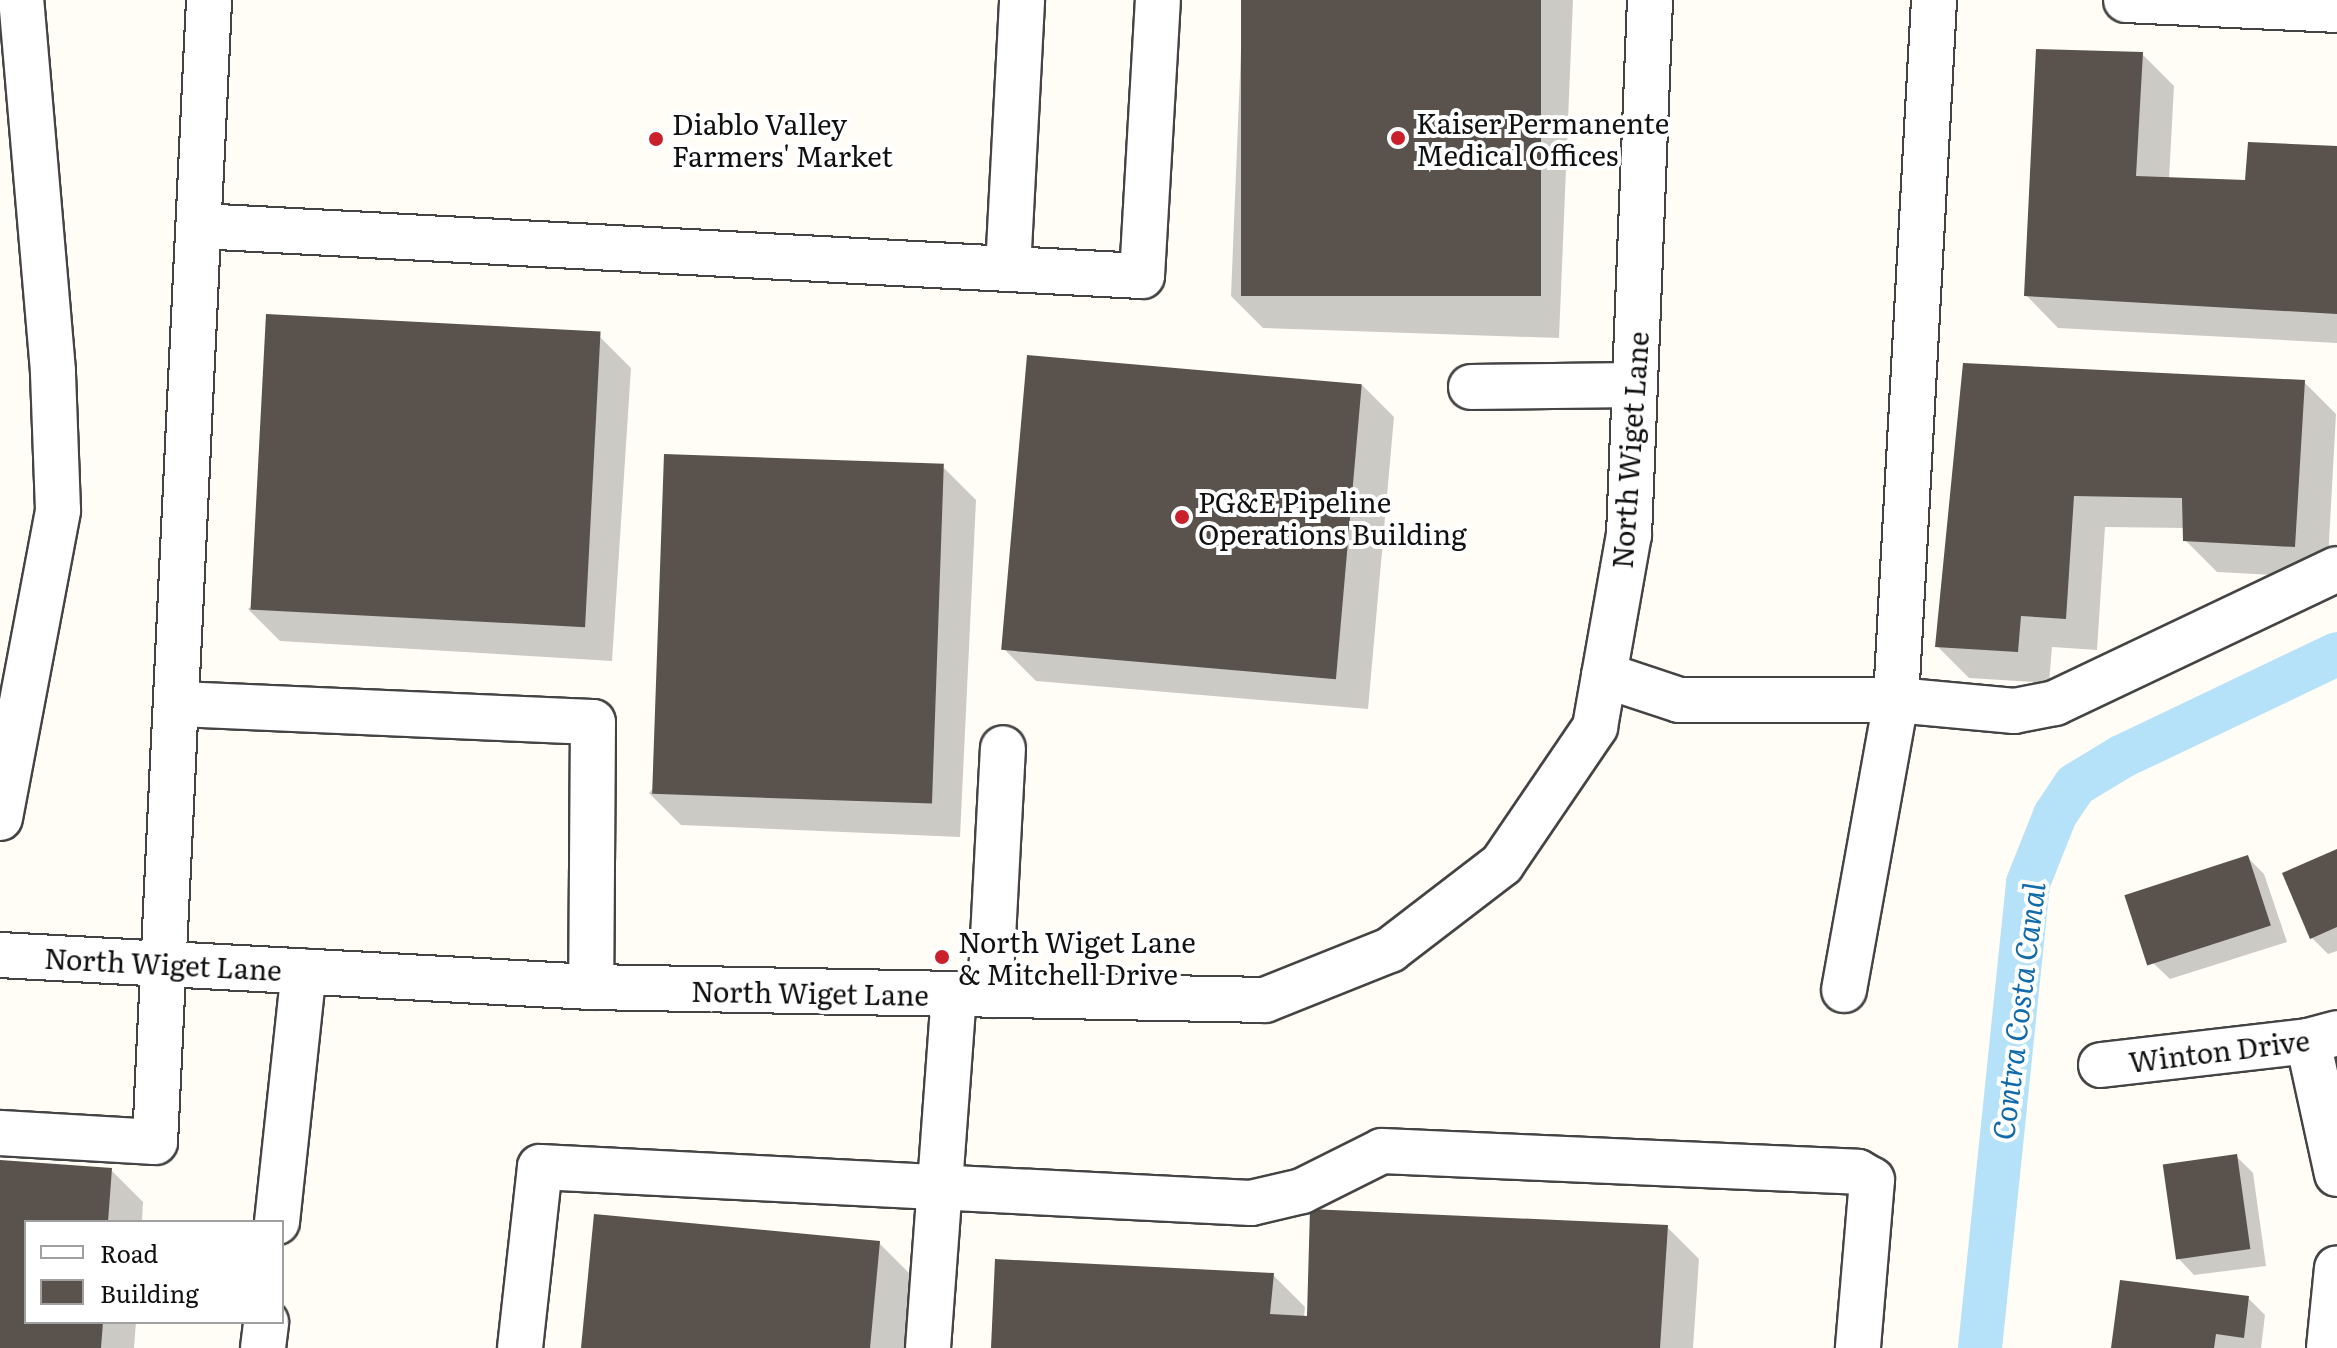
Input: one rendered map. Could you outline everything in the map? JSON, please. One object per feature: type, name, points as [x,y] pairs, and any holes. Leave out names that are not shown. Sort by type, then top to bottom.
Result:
[{"type":"street","points":[[0,818],[17,630],[58,510],[53,371],[21,0]]},
{"type":"street","points":[[0,1133],[155,1142],[167,963],[209,0]]},
{"type":"street","points":[[1008,269],[1022,0]]},
{"type":"street","points":[[199,226],[1142,276],[1158,0]]},
{"type":"street","name":"North Wiget Lane","points":[[0,955],[591,987],[1265,1000],[1390,950],[1502,864],[1595,727],[1629,535],[1650,0]]},
{"type":"street","points":[[1844,990],[1896,700],[1934,0]]},
{"type":"street","points":[[2126,0],[2337,10]]},
{"type":"street","points":[[1471,387],[1635,385]]},
{"type":"street","points":[[1604,675],[1679,700],[1896,700],[2014,711],[2055,703],[2337,569]]},
{"type":"street","points":[[178,704],[593,722],[591,987]]},
{"type":"street","points":[[928,1348],[937,1187],[972,995],[1003,748]]},
{"type":"street","points":[[277,1220],[304,971]]},
{"type":"street","points":[[2322,1037],[2337,1174]]},
{"type":"street","name":"Winton Drive","points":[[2101,1065],[2322,1037]]},
{"type":"street","points":[[520,1348],[540,1167],[1251,1203],[1302,1191],[1382,1151],[1858,1172],[1872,1180],[1858,1348]]},
{"type":"street","points":[[2329,1348],[2337,1268]]},
{"type":"street","points":[[263,1348],[266,1324]]},
{"type":"building","points":[[1241,0],[1541,0],[1541,296],[1241,296]]},
{"type":"building","points":[[2036,49],[2143,52],[2136,176],[2245,180],[2248,142],[2337,146],[2337,314],[2024,296]]},
{"type":"building","points":[[266,314],[601,332],[585,627],[251,610]]},
{"type":"building","name":"PG&E Pipeline Operations Building","points":[[1027,355],[1362,384],[1336,679],[1001,650]]},
{"type":"building","points":[[1963,363],[2305,380],[2295,547],[2183,541],[2182,498],[2074,496],[2066,619],[2021,616],[2018,652],[1935,647]]},
{"type":"building","points":[[664,454],[944,464],[932,804],[652,794]]},
{"type":"building","points":[[2337,849],[2337,927],[2310,939],[2282,873]]},
{"type":"building","points":[[2248,855],[2271,925],[2147,966],[2124,895]]},
{"type":"building","points":[[2237,1154],[2250,1249],[2176,1260],[2163,1164]]},
{"type":"building","points":[[0,1160],[112,1168],[108,1220],[24,1220],[24,1324],[103,1324],[101,1348],[0,1348]]},
{"type":"building","points":[[1310,1209],[1668,1225],[1660,1348],[991,1348],[995,1259],[1274,1273],[1270,1314],[1307,1316]]},
{"type":"building","points":[[594,1214],[880,1241],[870,1348],[581,1348]]},
{"type":"building","points":[[2120,1280],[2249,1296],[2244,1338],[2216,1334],[2214,1348],[2111,1348]]},
{"type":"waterway","name":"Contra Costa Canal","points":[[1980,1348],[2028,883],[2055,815],[2075,785],[2121,757],[2337,654]]},
{"type":"place","name":"Kaiser Permanente Medical Offices","points":[[1398,138]]},
{"type":"place","name":"Diablo Valley Farmers' Market","points":[[656,139]]},
{"type":"place","name":"PG&E Pipeline Operations Building","points":[[1182,517]]},
{"type":"place","name":"North Wiget Lane & Mitchell Drive","points":[[942,957]]}]
